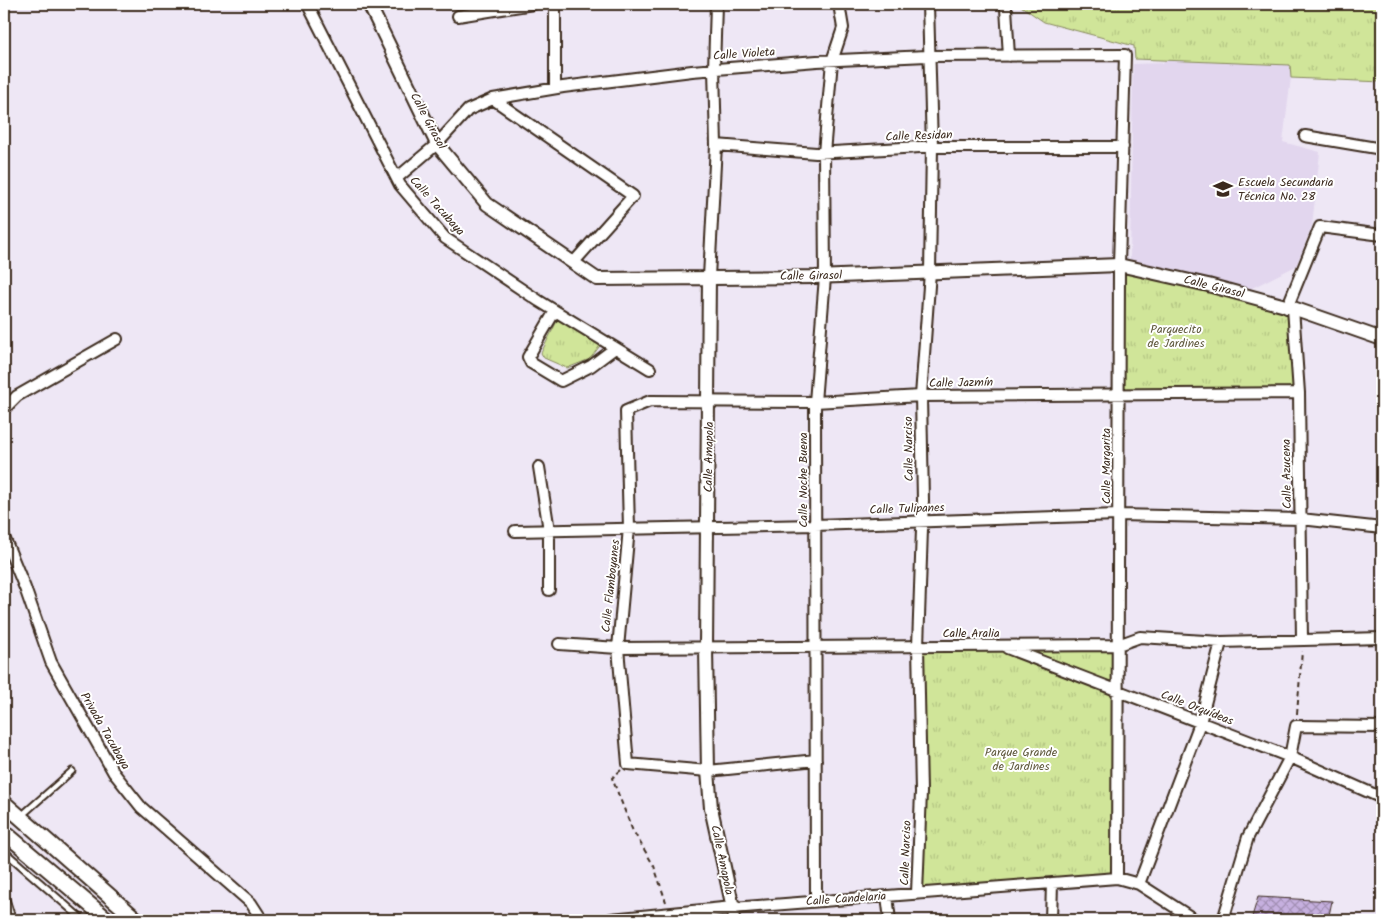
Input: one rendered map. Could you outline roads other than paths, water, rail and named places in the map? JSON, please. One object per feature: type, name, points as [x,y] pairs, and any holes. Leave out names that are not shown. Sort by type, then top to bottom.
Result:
[{"type":"main road","points":[[4,803],[137,920]]},
{"type":"main road","points":[[5,835],[108,920]]},
{"type":"main road","points":[[66,885],[80,870]]},
{"type":"street","name":"Calle Tacubaya","points":[[310,4],[396,178],[446,238],[554,310],[650,370]]},
{"type":"street","name":"Calle Girasol","points":[[368,4],[437,144],[487,204],[597,279],[825,277],[1119,266],[1208,285],[1290,308],[1382,340]]},
{"type":"street","points":[[458,16],[533,4]]},
{"type":"street","points":[[555,4],[555,88]]},
{"type":"street","name":"Calle Amapola","points":[[716,4],[714,69],[716,145],[709,277],[706,648],[708,771],[711,808],[733,914]]},
{"type":"street","name":"Calle Noche Buena","points":[[816,901],[815,402],[825,277],[824,153],[832,60],[843,28],[839,4]]},
{"type":"street","name":"Calle Narciso","points":[[918,894],[921,792],[918,646],[922,520],[921,396],[930,272],[932,147],[928,4]]},
{"type":"street","points":[[1006,8],[1009,56]]},
{"type":"street","name":"Calle Violeta","points":[[396,178],[437,144],[468,110],[493,99],[555,88],[714,69],[832,60],[928,56],[1125,54]]},
{"type":"street","name":"Calle Margarita","points":[[1117,878],[1119,266],[1125,54]]},
{"type":"street","points":[[493,99],[633,196],[573,263]]},
{"type":"street","points":[[1305,136],[1382,149]]},
{"type":"street","name":"Calle Residan","points":[[716,145],[824,153],[932,147],[1123,147]]},
{"type":"street","name":"Calle Azucena","points":[[1302,640],[1299,393],[1290,308],[1320,227],[1382,235]]},
{"type":"street","points":[[554,310],[528,357],[531,364],[561,381],[591,366],[616,348]]},
{"type":"street","points":[[4,409],[17,396],[117,339]]},
{"type":"street","name":"Calle Jazmín","points":[[626,411],[650,401],[815,402],[921,396],[1299,393]]},
{"type":"street","name":"Calle Flamboyanes","points":[[626,411],[629,528],[618,648],[628,764],[708,771]]},
{"type":"street","points":[[539,467],[549,530],[549,590]]},
{"type":"street","name":"Calle Tulipanes","points":[[515,531],[815,526],[922,520],[1118,515],[1301,519],[1382,528]]},
{"type":"street","name":"Privada Tacubaya","points":[[4,537],[25,588],[51,662],[114,773],[141,807],[251,903],[262,920]]},
{"type":"street","name":"Calle Aralia","points":[[559,644],[618,648],[1002,646],[1118,645],[1140,637],[1221,642],[1382,638]]},
{"type":"street","points":[[1139,884],[1200,723],[1221,642]]},
{"type":"street","name":"Calle Orquídeas","points":[[1002,646],[1290,757],[1382,798]]},
{"type":"street","points":[[1223,920],[1248,838],[1290,757],[1296,726],[1382,727]]},
{"type":"street","points":[[708,771],[816,760]]},
{"type":"street","points":[[1117,878],[1139,884],[1195,920]]},
{"type":"street","name":"Calle Candelaria","points":[[611,920],[671,914],[733,914],[816,901],[1117,878]]},
{"type":"street","points":[[1051,920],[1052,884]]},
{"type":"street","points":[[887,896],[890,920]]},
{"type":"street","points":[[4,901],[10,920]]},
{"type":"lane","points":[[20,817],[72,771]]},
{"type":"lane","points":[[4,851],[83,920]]},
{"type":"place","name":"Escuela Secundaria Técnica No. 28","points":[[1223,189]]},
{"type":"park label","name":"Parquecito de Jardines","points":[[1176,336]]},
{"type":"park label","name":"Parque Grande de Jardines","points":[[1021,759]]}]
